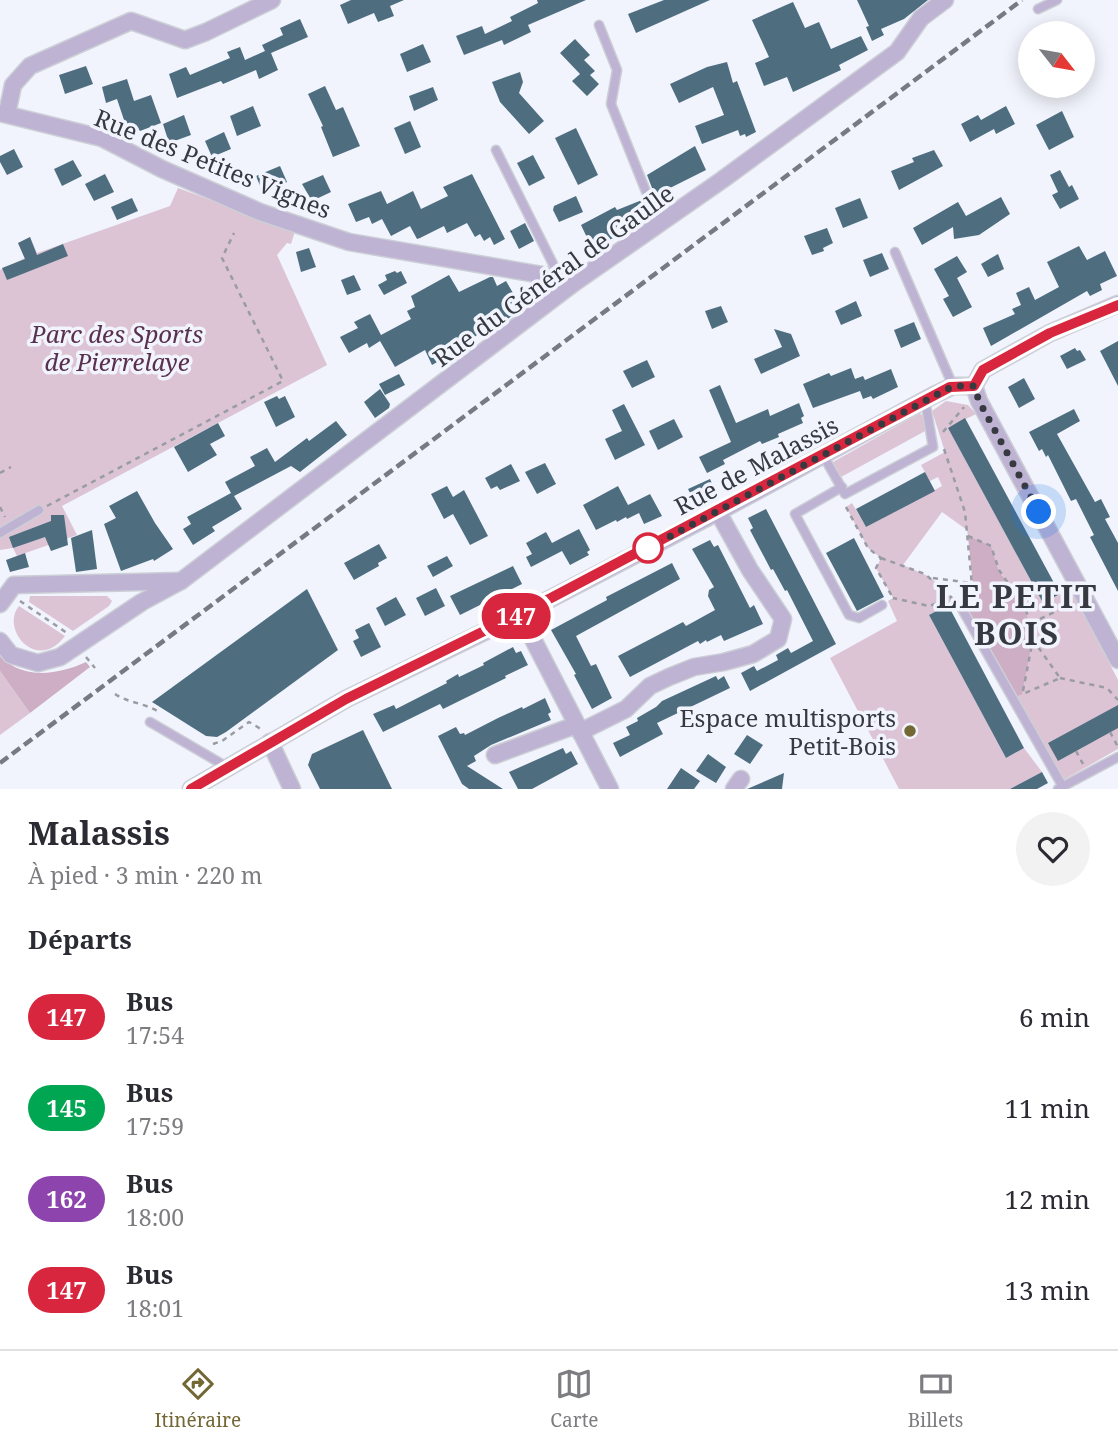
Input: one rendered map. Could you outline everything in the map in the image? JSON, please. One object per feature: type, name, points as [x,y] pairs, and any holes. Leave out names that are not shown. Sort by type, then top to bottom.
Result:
[{"type":"street","points":[[3,114],[13,85],[30,65],[131,21],[185,40],[272,0]]},
{"type":"street","name":"Rue du Général de Gaulle","points":[[0,641],[11,654],[38,663],[60,657],[142,602],[181,581],[567,281],[659,224],[897,52],[921,18],[945,0]]},
{"type":"street","name":"Rue des Petites Vignes","points":[[3,114],[102,138],[162,169],[260,212],[349,242],[567,281]]},
{"type":"street","points":[[1118,304],[1050,333],[983,370],[974,386],[983,408],[1118,660]]},
{"type":"street","name":"Rue de Malassis","points":[[191,789],[227,767],[265,735],[520,614],[953,386],[974,386]]},
{"type":"street","points":[[495,755],[578,729],[626,709],[650,687],[669,677],[694,667],[753,654],[778,639],[783,619],[750,570],[718,512]]},
{"type":"street","points":[[7,604],[11,590],[181,581]]},
{"type":"street","points":[[520,614],[610,789]]},
{"type":"street","points":[[265,735],[292,789]]},
{"type":"lane","points":[[1038,9],[1057,0]]},
{"type":"lane","points":[[598,25],[617,69],[611,104],[659,224]]},
{"type":"lane","points":[[496,150],[567,281]]},
{"type":"lane","points":[[895,252],[953,386]]},
{"type":"lane","points":[[823,455],[845,494],[933,447],[925,400]]},
{"type":"lane","points":[[842,487],[795,514],[849,615],[859,618],[882,605]]},
{"type":"lane","points":[[0,533],[39,510]]},
{"type":"lane","points":[[962,609],[1018,696],[1060,788],[1118,757]]},
{"type":"lane","points":[[150,722],[227,767]]},
{"type":"path","points":[[39,510],[283,381],[222,258],[234,233]]},
{"type":"path","points":[[940,436],[966,404]]},
{"type":"path","points":[[943,446],[965,512],[968,536],[975,605],[962,609]]},
{"type":"path","points":[[0,473],[11,467]]},
{"type":"path","points":[[846,507],[868,548],[881,558],[930,577],[973,583]]},
{"type":"path","points":[[968,536],[991,547],[999,570],[1008,583],[1021,593],[1036,644],[1060,678]]},
{"type":"path","points":[[881,558],[876,568],[893,598]]},
{"type":"path","points":[[882,605],[893,598],[929,606],[952,598],[930,577]]},
{"type":"path","points":[[7,604],[11,590],[69,635],[76,645]]},
{"type":"path","points":[[1030,624],[1085,598]]},
{"type":"path","points":[[1018,696],[1033,636]]},
{"type":"path","points":[[1018,696],[1060,678],[1107,688],[1118,700]]},
{"type":"path","points":[[115,694],[123,700],[141,703],[162,714]]},
{"type":"path","points":[[206,742],[218,744],[249,722],[265,735]]},
{"type":"path","points":[[1110,732],[1118,747]]},
{"type":"green space","name":"Parc des Sports de Pierrelaye","points":[[178,188],[295,231],[291,244],[287,243],[277,255],[327,365],[62,506],[77,535],[17,556],[13,548],[0,550],[0,270],[25,258],[18,243],[30,237],[37,253],[170,206]]},
{"type":"green space","points":[[946,401],[968,405],[976,414],[948,428],[1043,603],[1071,589],[1118,680],[1118,707],[1049,743],[1118,727],[1118,749],[1060,782],[1014,698],[1033,636],[1021,593],[1008,583],[999,570],[991,547],[968,536],[967,530],[942,512],[903,565],[930,577],[955,601],[929,615],[1006,758],[1024,748],[1042,772],[1010,789],[899,789],[830,658],[897,621],[888,601],[893,598],[876,568],[881,558],[868,548],[846,507],[852,503],[866,527],[942,486],[938,477],[930,481],[921,465],[945,452],[932,411]]},
{"type":"green space","points":[[920,413],[927,430],[841,477],[833,462]]},
{"type":"green space","points":[[30,596],[107,596],[112,601],[109,606],[73,631],[29,602]]},
{"type":"green space","points":[[19,606],[65,636],[54,647],[43,650],[24,644],[14,625],[14,615]]},
{"type":"green space","points":[[0,671],[30,713],[0,735]]},
{"type":"shaded area","points":[[968,536],[991,546],[999,571],[1008,583],[1021,593],[1033,636],[1022,694],[1014,698],[963,609],[975,605]]},
{"type":"shaded area","points":[[0,656],[9,664],[30,672],[53,672],[86,662],[90,667],[30,713],[0,671]]},
{"type":"building","points":[[351,0],[404,0],[390,6],[394,16],[378,22],[374,13],[348,24],[340,5]]},
{"type":"building","points":[[537,0],[586,0],[528,25],[531,32],[504,45],[502,40],[464,55],[456,36],[482,26],[485,34],[512,21],[510,17],[538,3]]},
{"type":"building","points":[[664,0],[710,0],[636,33],[628,14]]},
{"type":"building","points":[[857,0],[928,0],[904,19],[881,29],[884,35],[872,41],[866,27],[869,26]]},
{"type":"building","points":[[793,2],[805,28],[819,22],[831,49],[861,36],[868,50],[839,65],[841,70],[793,92],[787,77],[764,86],[755,63],[769,57],[752,20]]},
{"type":"building","points":[[300,19],[308,37],[271,53],[278,70],[259,79],[256,70],[223,84],[221,81],[177,98],[169,74],[186,67],[190,75],[230,58],[227,52],[240,47],[245,60],[265,51],[262,45],[283,35],[280,28]]},
{"type":"building","points":[[575,39],[590,55],[584,60],[595,71],[590,75],[599,84],[587,96],[572,81],[580,74],[560,53]]},
{"type":"building","points":[[423,44],[431,62],[407,72],[400,54]]},
{"type":"building","points":[[727,62],[733,83],[737,81],[756,132],[746,137],[745,134],[740,136],[738,130],[702,144],[695,126],[724,115],[713,87],[679,103],[670,84],[707,67]]},
{"type":"building","points":[[86,66],[93,84],[65,94],[59,75]]},
{"type":"building","points":[[520,72],[523,82],[519,93],[544,121],[529,134],[500,102],[492,82]]},
{"type":"building","points":[[127,79],[134,101],[151,95],[161,123],[140,131],[138,128],[128,132],[117,99],[106,103],[102,87]]},
{"type":"building","points":[[325,86],[336,110],[343,107],[360,146],[333,157],[321,127],[323,126],[308,94]]},
{"type":"building","points":[[433,87],[438,100],[414,111],[409,96]]},
{"type":"building","points":[[253,106],[261,126],[237,136],[230,116]]},
{"type":"building","points":[[1006,106],[1015,124],[996,134],[994,129],[970,142],[961,124],[978,115],[981,120]]},
{"type":"building","points":[[1062,111],[1074,137],[1049,150],[1036,125]]},
{"type":"building","points":[[184,115],[191,135],[169,143],[163,124]]},
{"type":"building","points":[[410,121],[421,147],[405,154],[394,128]]},
{"type":"building","points":[[576,128],[598,175],[578,185],[555,138]]},
{"type":"building","points":[[224,132],[231,149],[212,157],[205,141]]},
{"type":"building","points":[[695,146],[706,170],[664,191],[668,202],[659,206],[647,175]]},
{"type":"building","points":[[14,149],[23,167],[7,175],[0,156]]},
{"type":"building","points":[[934,150],[943,166],[899,190],[891,171],[914,162],[912,158]]},
{"type":"building","points":[[533,155],[545,178],[529,186],[517,163]]},
{"type":"building","points":[[73,160],[82,176],[62,186],[54,169]]},
{"type":"building","points":[[280,166],[287,182],[263,193],[256,176]]},
{"type":"building","points":[[1060,170],[1079,199],[1060,209],[1052,195],[1058,192],[1050,175]]},
{"type":"building","points":[[105,174],[114,192],[94,201],[85,184]]},
{"type":"building","points":[[472,174],[505,239],[494,245],[490,237],[484,241],[480,234],[475,237],[467,223],[447,233],[444,226],[417,239],[410,226],[391,236],[382,219],[372,224],[369,217],[356,222],[348,204],[381,191],[387,204],[413,191],[421,209],[448,196],[443,187]]},
{"type":"building","points":[[323,175],[331,192],[312,201],[302,184]]},
{"type":"building","points":[[576,196],[583,212],[559,222],[553,210],[554,206]]},
{"type":"building","points":[[1001,197],[1010,214],[979,235],[954,239],[953,227],[922,245],[913,228],[958,202],[966,216]]},
{"type":"building","points":[[132,198],[138,211],[117,220],[111,207]]},
{"type":"building","points":[[860,198],[868,218],[843,228],[835,208]]},
{"type":"building","points":[[642,200],[646,210],[641,211],[640,219],[624,227],[626,232],[592,248],[581,225],[615,207],[617,210]]},
{"type":"building","points":[[525,223],[534,241],[519,249],[510,231]]},
{"type":"building","points":[[827,228],[833,243],[823,248],[824,251],[812,255],[804,236]]},
{"type":"building","points":[[30,237],[37,255],[63,244],[68,256],[7,280],[2,268],[25,259],[18,243]]},
{"type":"building","points":[[1079,246],[1087,260],[1105,251],[1117,276],[1100,284],[1102,290],[1090,296],[1087,291],[991,346],[983,328],[1015,314],[1012,309],[1021,305],[1016,293],[1029,287],[1035,300],[1059,287],[1047,262]]},
{"type":"building","points":[[309,248],[316,267],[301,272],[296,252]]},
{"type":"building","points":[[882,253],[889,269],[870,277],[863,260]]},
{"type":"building","points":[[998,254],[1004,269],[988,277],[981,264]]},
{"type":"building","points":[[957,256],[967,272],[957,278],[972,307],[953,317],[943,299],[949,296],[934,269]]},
{"type":"building","points":[[401,271],[407,283],[384,295],[378,285],[387,280],[385,275]]},
{"type":"building","points":[[354,275],[361,290],[347,295],[341,280]]},
{"type":"building","points":[[449,275],[459,292],[493,277],[497,286],[506,281],[516,298],[537,285],[542,294],[498,326],[495,322],[473,338],[474,341],[432,365],[425,350],[395,367],[380,341],[369,348],[367,343],[349,353],[340,337],[358,328],[354,322],[370,314],[381,335],[411,319],[407,311],[415,307],[411,296]]},
{"type":"building","points":[[856,301],[862,316],[841,325],[835,311]]},
{"type":"building","points":[[721,306],[728,322],[712,329],[705,311]]},
{"type":"building","points":[[914,322],[921,339],[901,348],[894,330]]},
{"type":"building","points":[[774,329],[791,334],[800,356],[761,374],[754,359],[782,347]]},
{"type":"building","points":[[1118,341],[1118,386],[1100,351]]},
{"type":"building","points":[[1075,348],[1080,350],[1086,360],[1067,369],[1060,356]]},
{"type":"building","points":[[647,360],[655,377],[632,388],[623,371]]},
{"type":"building","points":[[851,368],[855,379],[863,376],[865,380],[891,369],[898,387],[873,399],[871,396],[863,399],[860,391],[813,408],[803,384],[829,373],[831,376]]},
{"type":"building","points":[[399,374],[405,385],[385,395],[379,384]]},
{"type":"building","points":[[1024,378],[1035,399],[1019,408],[1008,387]]},
{"type":"building","points":[[720,385],[736,423],[768,409],[770,416],[799,403],[804,416],[801,418],[803,423],[778,434],[779,437],[762,444],[760,441],[723,460],[725,464],[707,473],[699,457],[731,442],[709,390]]},
{"type":"building","points":[[380,389],[390,404],[389,408],[375,418],[364,402]]},
{"type":"building","points":[[277,396],[279,399],[285,396],[295,417],[276,427],[264,402]]},
{"type":"building","points":[[624,404],[645,445],[615,460],[605,439],[622,431],[612,410]]},
{"type":"building","points":[[1074,409],[1080,421],[1057,434],[1095,502],[1101,499],[1110,517],[1105,519],[1118,543],[1118,591],[1090,537],[1094,535],[1076,499],[1071,501],[1048,455],[1046,457],[1042,449],[1039,451],[1029,432]]},
{"type":"building","points":[[965,418],[1060,594],[1043,603],[948,428]]},
{"type":"building","points":[[674,419],[683,437],[658,450],[649,431]]},
{"type":"building","points":[[336,421],[347,435],[300,472],[291,466],[234,496],[242,509],[212,527],[215,531],[193,545],[183,529],[191,524],[187,517],[231,493],[225,482],[255,466],[250,457],[267,448],[275,462]]},
{"type":"building","points":[[218,423],[225,436],[210,444],[217,455],[188,472],[174,447]]},
{"type":"building","points":[[545,463],[556,484],[537,494],[525,472]]},
{"type":"building","points":[[511,464],[520,481],[500,490],[497,486],[491,489],[485,478]]},
{"type":"building","points":[[925,472],[935,491],[866,527],[856,509]]},
{"type":"building","points":[[710,479],[718,497],[708,502],[706,498],[695,503],[688,489]]},
{"type":"building","points":[[447,486],[453,497],[464,490],[488,536],[470,545],[453,514],[444,519],[431,494]]},
{"type":"building","points":[[618,486],[628,505],[650,494],[662,516],[644,524],[639,513],[596,530],[583,505]]},
{"type":"building","points":[[137,491],[173,549],[154,561],[153,559],[121,571],[104,524],[116,518],[109,506]]},
{"type":"building","points":[[766,509],[836,644],[750,691],[741,673],[754,666],[757,671],[778,660],[776,655],[788,648],[791,653],[813,641],[787,590],[785,591],[773,569],[771,570],[750,530],[753,528],[748,518]]},
{"type":"building","points":[[51,515],[64,515],[68,545],[51,551],[45,537],[13,548],[9,537],[51,521]]},
{"type":"building","points":[[579,529],[590,550],[587,552],[589,555],[570,565],[562,551],[531,567],[526,557],[532,554],[526,543],[546,532],[552,543]]},
{"type":"building","points":[[92,530],[97,569],[76,572],[71,538]]},
{"type":"building","points":[[854,538],[884,597],[857,611],[826,553]]},
{"type":"building","points":[[710,540],[714,547],[718,545],[750,608],[754,605],[763,624],[724,641],[721,635],[700,644],[698,641],[630,677],[618,656],[683,622],[686,626],[715,610],[708,596],[709,590],[714,587],[692,549]]},
{"type":"building","points":[[379,544],[387,558],[378,563],[379,566],[354,580],[344,563]]},
{"type":"building","points":[[25,553],[29,567],[10,572],[6,560]]},
{"type":"building","points":[[447,556],[453,566],[433,577],[427,566]]},
{"type":"building","points":[[672,563],[680,579],[576,636],[591,666],[596,664],[612,698],[592,709],[551,630],[607,600],[606,597]]},
{"type":"building","points":[[513,566],[522,584],[460,615],[450,596]]},
{"type":"building","points":[[436,588],[445,606],[425,616],[416,598]]},
{"type":"building","points":[[307,589],[338,650],[226,732],[217,737],[206,736],[152,702]]},
{"type":"building","points":[[396,597],[406,615],[385,626],[376,608]]},
{"type":"building","points":[[948,605],[1024,748],[1006,758],[929,615]]},
{"type":"building","points":[[369,623],[381,647],[361,657],[353,641],[359,638],[355,630]]},
{"type":"building","points":[[513,647],[516,653],[521,651],[528,665],[443,709],[440,704],[383,732],[373,714],[394,705],[396,709],[447,683],[446,681],[458,674],[459,677],[484,665],[483,663]]},
{"type":"building","points":[[716,676],[718,680],[724,676],[730,688],[657,723],[663,734],[620,757],[613,743],[630,735],[626,727],[638,721],[637,718],[662,701]]},
{"type":"building","points":[[545,698],[551,712],[548,714],[551,720],[491,745],[474,756],[476,761],[467,766],[503,789],[469,789],[462,784],[438,736],[456,727],[460,734],[465,735]]},
{"type":"building","points":[[1118,705],[1118,728],[1058,761],[1048,743]]},
{"type":"building","points":[[363,730],[392,789],[320,789],[308,765],[312,754]]},
{"type":"building","points":[[747,735],[763,745],[750,764],[734,754]]},
{"type":"building","points":[[563,748],[566,754],[571,751],[578,764],[532,789],[518,789],[509,772]]},
{"type":"building","points":[[708,754],[726,767],[716,783],[696,771]]},
{"type":"building","points":[[681,768],[700,781],[694,789],[667,789]]},
{"type":"building","points":[[1042,772],[1048,783],[1037,789],[1010,789]]},
{"type":"building","points":[[784,773],[782,789],[747,789]]},
{"type":"railway","points":[[0,763],[1022,0]]},
{"type":"bus line","name":"147","points":[[191,789],[357,693],[515,617],[950,387],[974,386],[983,370],[1050,333],[1118,305]]},
{"type":"place","name":"Espace multisports Petit-Bois","points":[[910,731]]},
{"type":"district","name":"LE PETIT BOIS","points":[[1017,614]]},
{"type":"route","points":[[648,548],[646,549],[953,386],[974,386],[979,401],[1039,512]]}]
